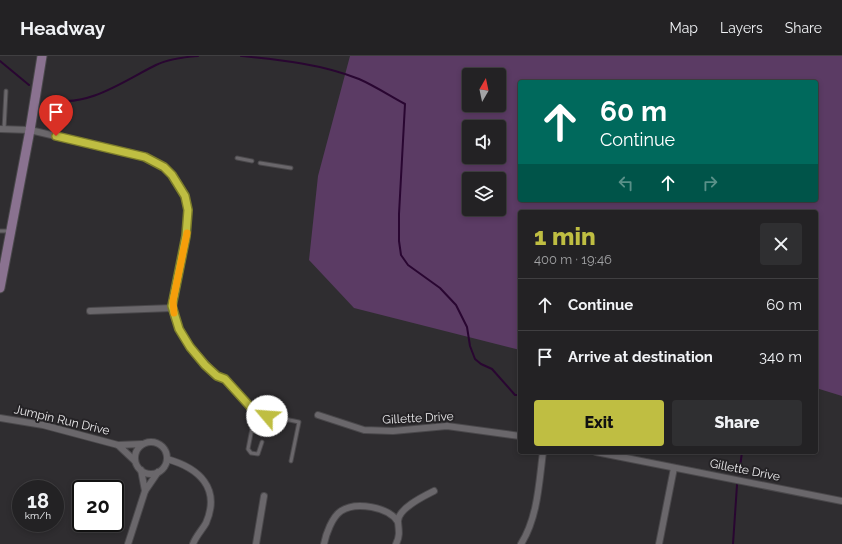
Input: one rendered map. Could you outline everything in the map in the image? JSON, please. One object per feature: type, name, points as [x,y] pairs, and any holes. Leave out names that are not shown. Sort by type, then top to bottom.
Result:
[{"type":"main road","points":[[0,288],[30,130],[42,56]]},
{"type":"street","points":[[2,129],[30,130],[145,157],[164,167],[172,175],[185,196],[188,210],[186,236],[172,308],[179,329],[190,347],[217,376],[225,379]]},
{"type":"street","points":[[90,311],[172,308]]},
{"type":"street","name":"Gillette Drive","points":[[318,415],[364,430],[393,431],[447,426],[518,436]]},
{"type":"street","name":"Jumpin Run Drive","points":[[0,418],[43,425],[118,445],[142,444],[152,441],[160,444],[166,450],[167,459],[164,467],[158,472],[145,491],[128,544]]},
{"type":"street","points":[[135,461],[135,452],[142,444]]},
{"type":"street","name":"Jumpin Run Drive","points":[[118,445],[135,461],[141,470],[145,491]]},
{"type":"street","points":[[521,544],[528,530],[535,507],[543,454]]},
{"type":"street","name":"Gillette Drive","points":[[606,454],[842,501]]},
{"type":"street","points":[[167,459],[184,465],[198,475],[210,491],[212,501],[208,515],[193,544]]},
{"type":"street","points":[[659,544],[674,468]]},
{"type":"street","points":[[141,470],[150,474],[158,472]]},
{"type":"street","points":[[398,522],[406,509],[434,491]]},
{"type":"street","points":[[256,544],[264,496]]},
{"type":"street","points":[[324,544],[327,533],[337,515],[349,508],[363,506],[376,508],[394,516],[398,522],[400,533],[396,544]]},
{"type":"lane","points":[[2,129],[6,91]]},
{"type":"lane","points":[[237,158],[252,161]]},
{"type":"lane","points":[[260,163],[291,168]]},
{"type":"lane","points":[[0,231],[11,232]]},
{"type":"lane","points":[[225,379],[255,412],[298,422],[291,461]]},
{"type":"lane","points":[[255,412],[248,450],[251,453],[258,454],[262,442]]},
{"type":"lane","points":[[264,432],[267,416]]},
{"type":"shaded area","points":[[350,56],[842,56],[842,396],[818,389],[818,210],[518,210],[518,349],[354,308],[309,260],[318,176]]},
{"type":"waterway","points":[[53,99],[66,101],[79,100],[106,91],[166,61],[198,56]]},
{"type":"waterway","points":[[241,56],[316,66],[345,74],[359,79],[405,104],[399,214],[399,241],[401,255],[408,265],[440,288],[456,305],[467,327],[470,346],[475,359],[481,364],[492,369],[515,395],[518,395]]},
{"type":"waterway","points":[[0,61],[29,85]]},
{"type":"waterway","points":[[739,474],[742,454]]},
{"type":"waterway","points":[[733,544],[737,485]]},
{"type":"slow traffic","points":[[174,313],[172,306],[187,233]]},
{"type":"route","points":[[56,136],[145,157],[164,167],[179,184],[187,203],[188,219],[172,306],[174,316],[184,339],[205,365],[217,376],[225,379],[255,412],[267,416]]}]
